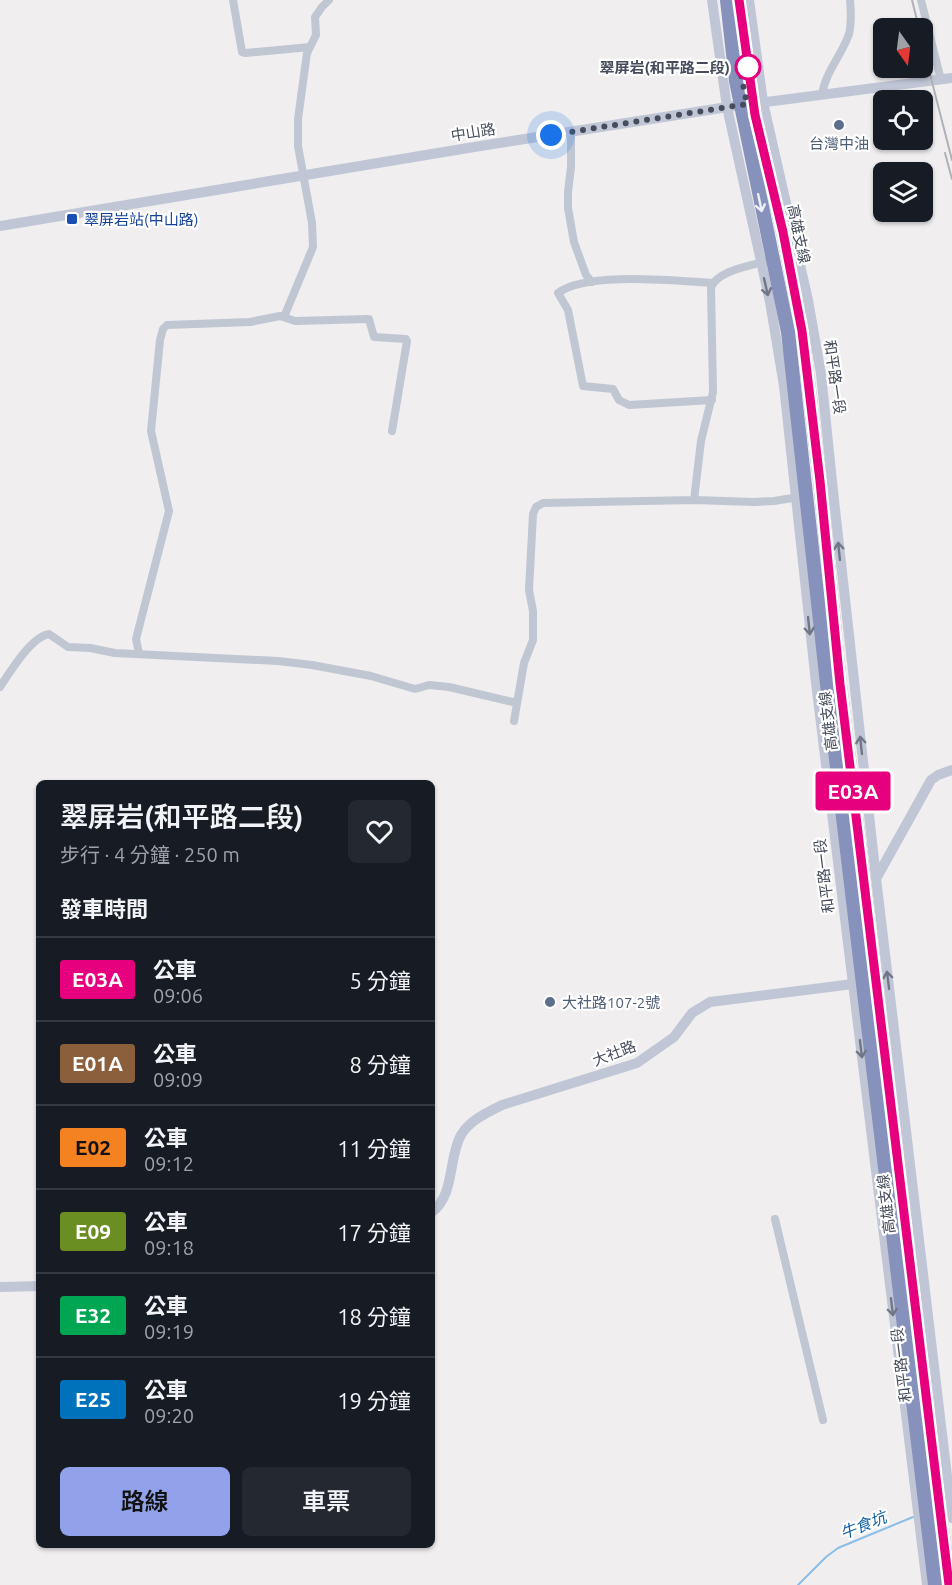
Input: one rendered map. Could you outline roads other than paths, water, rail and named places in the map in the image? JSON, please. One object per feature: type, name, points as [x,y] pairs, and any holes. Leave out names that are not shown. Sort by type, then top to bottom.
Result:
[{"type":"highway","name":"高雄支線","points":[[727,0],[736,81],[788,332],[826,684],[935,1585]]},
{"type":"highway","name":"高雄支線","points":[[739,0],[755,115],[783,232],[802,331],[820,481],[840,684],[949,1585]]},
{"type":"street","points":[[233,0],[242,51],[245,53],[310,47]]},
{"type":"street","points":[[284,317],[313,247],[312,223],[298,146],[298,119],[310,47],[316,35],[317,13],[329,0]]},
{"type":"street","name":"和平路一段","points":[[712,0],[727,107],[779,346],[853,984],[927,1585]]},
{"type":"street","name":"和平路一段","points":[[749,0],[763,102],[808,300],[821,374],[876,878],[952,1518]]},
{"type":"street","points":[[822,95],[823,84],[848,35],[851,16],[850,0]]},
{"type":"street","points":[[921,0],[946,79]]},
{"type":"street","points":[[716,28],[737,52],[762,177],[784,196]]},
{"type":"street","name":"中山路","points":[[0,226],[727,107],[946,79]]},
{"type":"street","points":[[571,132],[571,167],[567,200],[574,242],[586,275],[592,282]]},
{"type":"street","points":[[712,400],[629,405],[619,400],[613,389],[581,385],[568,310],[558,293],[579,284],[612,279],[713,283],[730,273],[796,252]]},
{"type":"street","points":[[694,500],[701,441],[712,400],[711,287],[713,283]]},
{"type":"street","points":[[139,653],[136,639],[169,511],[151,431],[163,329],[171,324],[250,322],[276,316],[295,321],[365,318],[370,321],[374,337],[405,339],[407,343],[392,431]]},
{"type":"street","points":[[514,721],[524,663],[533,640],[534,611],[529,590],[533,514],[536,507],[543,503],[694,500],[754,502],[833,491]]},
{"type":"street","points":[[0,687],[18,659],[41,636],[46,634],[53,636],[68,647],[116,653],[278,661],[312,665],[370,675],[415,689],[429,685],[449,687],[517,704]]},
{"type":"street","points":[[876,878],[931,780],[952,770]]},
{"type":"street","name":"大社路","points":[[435,1209],[442,1201],[461,1136],[469,1125],[490,1111],[502,1105],[637,1063],[674,1037],[692,1013],[710,1002],[853,984]]},
{"type":"street","name":"和平路一段","points":[[873,1144],[888,1192],[904,1258],[942,1585]]},
{"type":"street","points":[[774,1219],[823,1420]]},
{"type":"street","points":[[0,1287],[36,1286]]},
{"type":"waterway","name":"牛食坑","points":[[798,1585],[838,1548],[913,1517]]},
{"type":"railway","points":[[912,0],[916,18]]},
{"type":"railway","points":[[931,78],[952,160]]},
{"type":"railway","points":[[945,153],[952,179]]},
{"type":"place","name":"翠屏岩(和平路二段)","points":[[748,67]]},
{"type":"place","name":"台灣中油","points":[[839,125]]},
{"type":"place","name":"翠屏岩站(中山路)","points":[[72,219]]},
{"type":"place","name":"大社路107-2號","points":[[550,1002]]}]
